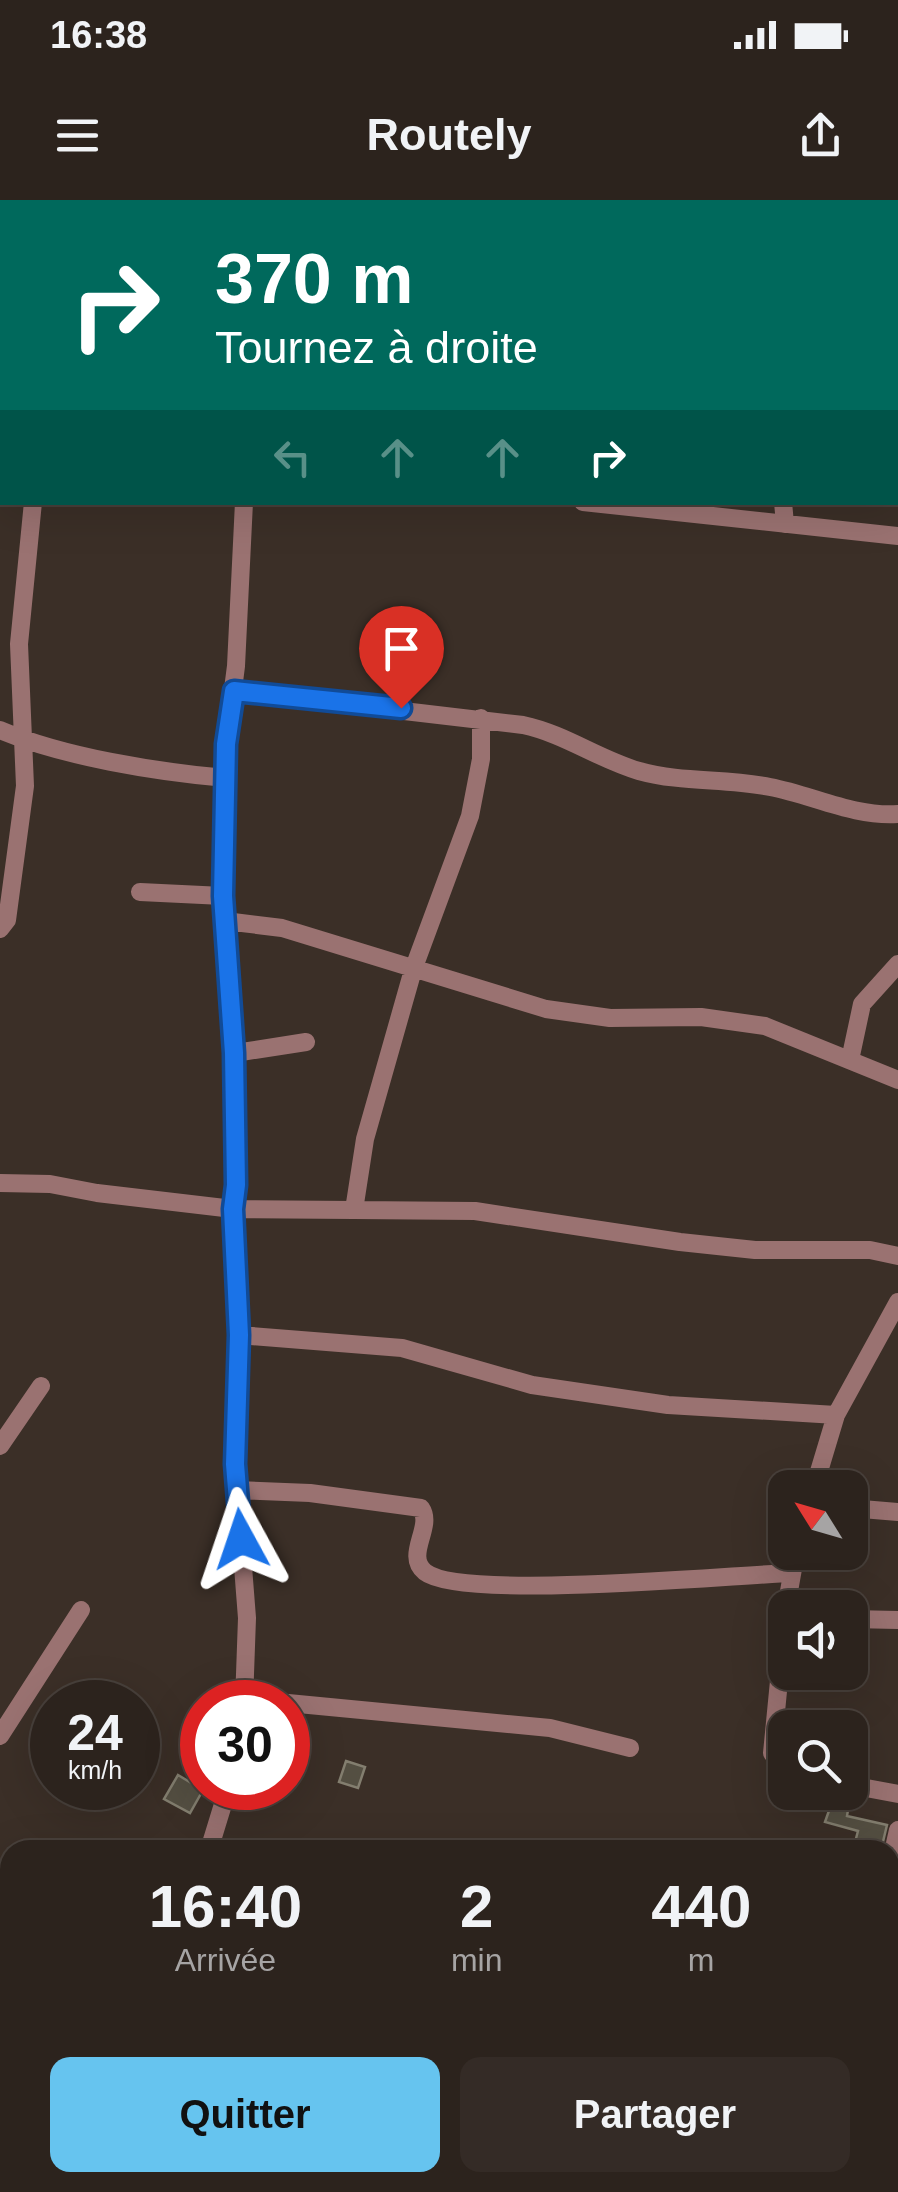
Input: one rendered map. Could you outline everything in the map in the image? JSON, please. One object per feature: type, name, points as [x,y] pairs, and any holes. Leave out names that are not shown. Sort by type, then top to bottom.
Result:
[{"type":"street","points":[[0,928],[7,920],[25,786],[20,644],[34,505]]},
{"type":"street","points":[[244,505],[226,778],[223,896],[234,1053],[233,1209],[239,1335],[236,1490],[247,1618],[245,1680]]},
{"type":"street","points":[[611,505],[898,536]]},
{"type":"street","points":[[783,505],[785,524]]},
{"type":"street","points":[[234,691],[480,718],[556,732],[639,771],[686,780],[769,787],[865,814],[898,814]]},
{"type":"street","points":[[354,1210],[365,1138],[413,970],[470,816],[481,759],[480,718]]},
{"type":"street","points":[[0,730],[24,740],[178,774],[226,778]]},
{"type":"street","points":[[140,892],[223,896]]},
{"type":"street","points":[[225,921],[282,928],[546,1009],[610,1018],[701,1017],[765,1026],[898,1080]]},
{"type":"street","points":[[850,1060],[862,1004],[898,964]]},
{"type":"street","points":[[234,1053],[306,1042]]},
{"type":"street","points":[[0,1183],[50,1184],[233,1209],[475,1211],[755,1250],[870,1250],[898,1256]]},
{"type":"street","points":[[819,1470],[836,1415],[898,1302]]},
{"type":"street","points":[[239,1335],[402,1348],[532,1385],[668,1405],[836,1415]]},
{"type":"street","points":[[0,1446],[41,1386]]},
{"type":"street","points":[[236,1490],[310,1493],[421,1508],[425,1519],[416,1557],[420,1568],[430,1576],[480,1583],[562,1586],[792,1574]]},
{"type":"street","points":[[868,1510],[898,1512]]},
{"type":"street","points":[[789,1590],[793,1570]]},
{"type":"street","points":[[0,1736],[81,1610]]},
{"type":"street","points":[[868,1619],[898,1620]]},
{"type":"street","points":[[310,1705],[550,1728],[630,1748]]},
{"type":"street","points":[[868,1789],[898,1794]]},
{"type":"street","points":[[212,1840],[221,1810]]},
{"type":"building","points":[[346,1761],[365,1767],[358,1788],[339,1782]]},
{"type":"building","points":[[178,1775],[180,1776],[180,1808],[164,1799]]},
{"type":"building","points":[[829,1810],[848,1810],[847,1816],[887,1825],[883,1840],[856,1840],[858,1831],[825,1822]]},
{"type":"route","points":[[241,1539],[235,1464],[239,1335],[233,1209],[234,1053],[223,896],[226,744],[234,691],[401,708]]}]
